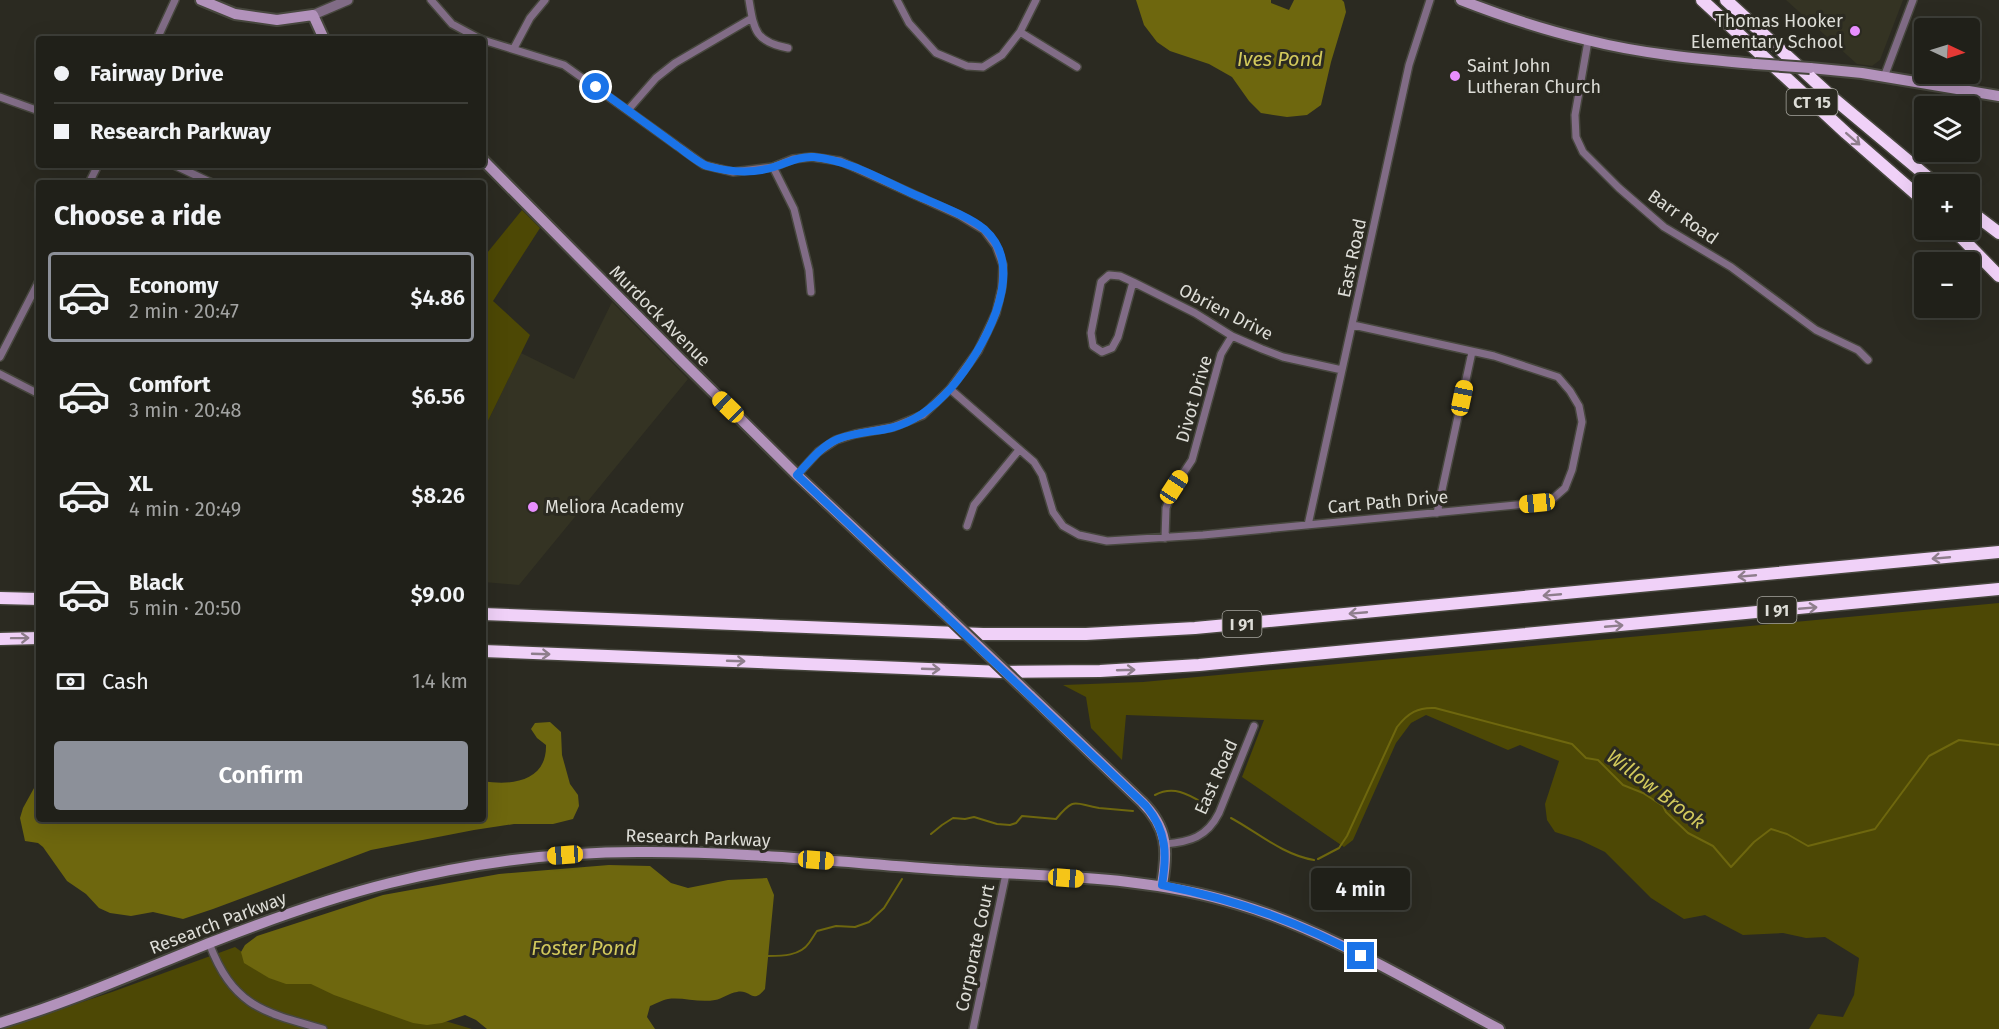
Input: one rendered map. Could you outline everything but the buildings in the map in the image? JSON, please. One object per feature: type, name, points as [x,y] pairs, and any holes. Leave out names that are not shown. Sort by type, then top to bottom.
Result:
[{"type":"highway","name":"CT 15","points":[[1702,0],[1827,116],[1914,192]]},
{"type":"highway","name":"CT 15","points":[[1726,0],[1833,98],[1924,174]]},
{"type":"highway","points":[[1980,219],[1999,233]]},
{"type":"highway","points":[[1964,240],[1999,276]]},
{"type":"highway","name":"I 91","points":[[486,615],[947,633],[1105,634],[1195,628],[1999,552]]},
{"type":"highway","name":"I 91","points":[[486,651],[977,671],[1128,670],[1999,590]]},
{"type":"highway","points":[[0,598],[36,599]]},
{"type":"highway","points":[[0,639],[36,638]]},
{"type":"main road","points":[[201,0],[235,14],[277,20],[313,15],[323,36]]},
{"type":"main road","points":[[1461,0],[1529,24],[1588,40],[1673,56],[1884,77],[1999,96]]},
{"type":"main road","name":"Murdock Avenue","points":[[486,163],[797,475],[1146,806],[1159,824],[1165,844],[1166,860],[1162,885]]},
{"type":"main road","name":"Research Parkway","points":[[0,1023],[60,1004],[297,910],[376,886],[450,870],[544,856],[685,852],[1162,885],[1236,903],[1293,922],[1351,950],[1499,1029]]},
{"type":"street","points":[[158,36],[175,0]]},
{"type":"street","points":[[313,15],[348,0]]},
{"type":"street","points":[[431,0],[452,24],[475,36]]},
{"type":"street","points":[[514,48],[530,18],[545,0]]},
{"type":"street","points":[[749,0],[752,18],[762,39],[771,45],[788,48]]},
{"type":"street","points":[[897,0],[909,22],[936,53],[967,66],[983,67],[1002,55],[1020,32],[1036,0]]},
{"type":"street","name":"East Road","points":[[1308,525],[1409,65],[1430,0]]},
{"type":"street","points":[[1884,77],[1913,0]]},
{"type":"street","points":[[628,110],[656,78],[675,63],[752,18]]},
{"type":"street","points":[[1020,32],[1077,67]]},
{"type":"street","points":[[486,40],[564,65],[704,165],[733,172],[773,167],[793,159],[811,157],[840,161],[959,215],[984,230],[996,246],[1003,265],[1002,287],[996,312],[978,351],[950,389],[922,415],[893,428],[855,434],[836,440],[818,452],[797,475]]},
{"type":"street","name":"Barr Road","points":[[1588,40],[1575,115],[1576,137],[1584,152],[1619,188],[1664,227],[1731,267],[1816,330],[1858,350],[1868,360]]},
{"type":"street","points":[[0,97],[36,110]]},
{"type":"street","points":[[773,167],[794,209],[809,270],[811,292]]},
{"type":"street","points":[[180,168],[206,180]]},
{"type":"street","name":"Obrien Drive","points":[[1133,282],[1118,337],[1112,348],[1102,352],[1094,346],[1091,333],[1101,282],[1109,275],[1120,276],[1133,282],[1196,313],[1232,336],[1283,357],[1342,370]]},
{"type":"street","points":[[0,357],[36,287]]},
{"type":"street","name":"Cart Path Drive","points":[[950,389],[1034,462],[1042,475],[1053,512],[1063,526],[1079,535],[1107,541],[1165,538],[1549,502],[1565,488],[1572,470],[1582,422],[1579,406],[1558,377],[1494,356],[1353,325]]},
{"type":"street","name":"Divot Drive","points":[[1165,538],[1166,508],[1174,487],[1192,460],[1221,354],[1232,336]]},
{"type":"street","points":[[1437,513],[1472,352]]},
{"type":"street","points":[[0,375],[36,393]]},
{"type":"street","points":[[967,526],[974,505],[1019,450]]},
{"type":"street","name":"East Road","points":[[1165,844],[1193,840],[1212,826],[1254,726]]},
{"type":"street","name":"Corporate Court","points":[[973,1029],[1005,874]]},
{"type":"street","points":[[209,943],[229,984],[242,996],[265,1011],[323,1029]]},
{"type":"shaded area","name":"Thomas Hooker Elementary School","points":[[1786,0],[1903,0],[1880,60],[1872,66],[1857,64]]},
{"type":"shaded area","points":[[522,210],[540,228],[493,301],[530,335],[486,425],[486,254]]},
{"type":"shaded area","name":"Meliora Academy","points":[[612,302],[688,379],[519,585],[486,582],[486,425],[521,353],[574,379]]},
{"type":"shaded area","points":[[1999,603],[1999,1029],[1809,1029],[1818,1014],[1843,1017],[1854,995],[1859,958],[1825,937],[1806,938],[1783,933],[1743,935],[1705,915],[1684,919],[1651,898],[1605,852],[1580,840],[1555,832],[1547,820],[1545,804],[1559,761],[1520,745],[1508,750],[1426,715],[1411,723],[1396,743],[1353,840],[1344,847],[1242,777],[1264,720],[1126,715],[1122,760],[1091,728],[1086,697],[1063,685],[1143,682]]},
{"type":"shaded area","points":[[235,947],[261,966],[472,1029],[1,1029]]},
{"type":"water","name":"Ives Pond","points":[[1136,0],[1271,0],[1271,3],[1289,10],[1294,0],[1342,0],[1346,12],[1321,105],[1307,115],[1287,117],[1261,113],[1249,101],[1232,77],[1209,64],[1170,51],[1157,42],[1144,25]]},
{"type":"water","points":[[550,722],[561,732],[562,755],[570,784],[578,795],[579,806],[573,819],[553,824],[514,824],[474,830],[371,850],[183,919],[153,912],[131,916],[110,913],[99,908],[86,894],[67,881],[43,847],[38,843],[25,841],[20,818],[36,784],[36,822],[486,822],[486,781],[505,783],[516,781],[534,774],[541,767],[546,745],[531,729],[535,723]]},
{"type":"water","name":"Foster Pond","points":[[609,865],[650,866],[671,883],[688,888],[728,880],[767,878],[774,895],[765,989],[761,994],[754,996],[742,992],[734,993],[709,1001],[663,1000],[650,1006],[647,1017],[655,1029],[487,1029],[465,1015],[442,1023],[427,1025],[413,1023],[334,995],[311,984],[286,984],[269,978],[244,963],[241,952],[245,945],[257,936],[383,895],[499,874]]},
{"type":"waterway","name":"Willow Brook","points":[[1318,859],[1339,848],[1347,836],[1397,727],[1409,715],[1423,709],[1435,708],[1572,744],[1586,758],[1598,760],[1623,785],[1643,793],[1663,806],[1666,812],[1688,833],[1713,846],[1731,867],[1754,842],[1771,829],[1787,834],[1808,846],[1875,829],[1929,756],[1959,740],[1999,745]]},
{"type":"waterway","name":"Willow Brook","points":[[1155,795],[1177,791],[1210,807]]},
{"type":"waterway","name":"Willow Brook","points":[[931,834],[953,818],[974,817],[997,824],[1010,825],[1016,823],[1022,816],[1056,819],[1067,807],[1075,803],[1133,811]]},
{"type":"waterway","name":"Willow Brook","points":[[1231,818],[1281,848],[1314,860]]},
{"type":"waterway","name":"Willow Brook","points":[[768,956],[801,951],[817,931],[836,926],[855,927],[869,922],[884,908],[902,879]]},
{"type":"place","name":"Thomas Hooker Elementary School","points":[[1855,31]]},
{"type":"place","name":"Saint John Lutheran Church","points":[[1455,76]]},
{"type":"place","name":"Meliora Academy","points":[[533,507]]},
{"type":"route","points":[[596,87],[704,165],[733,172],[756,171],[793,159],[811,157],[840,161],[959,215],[984,230],[996,246],[1003,265],[1002,287],[996,312],[978,351],[950,389],[922,415],[893,428],[855,434],[836,440],[818,452],[797,475],[1146,806],[1157,820],[1165,841],[1166,860],[1162,885],[1236,903],[1279,917],[1361,956]]}]
